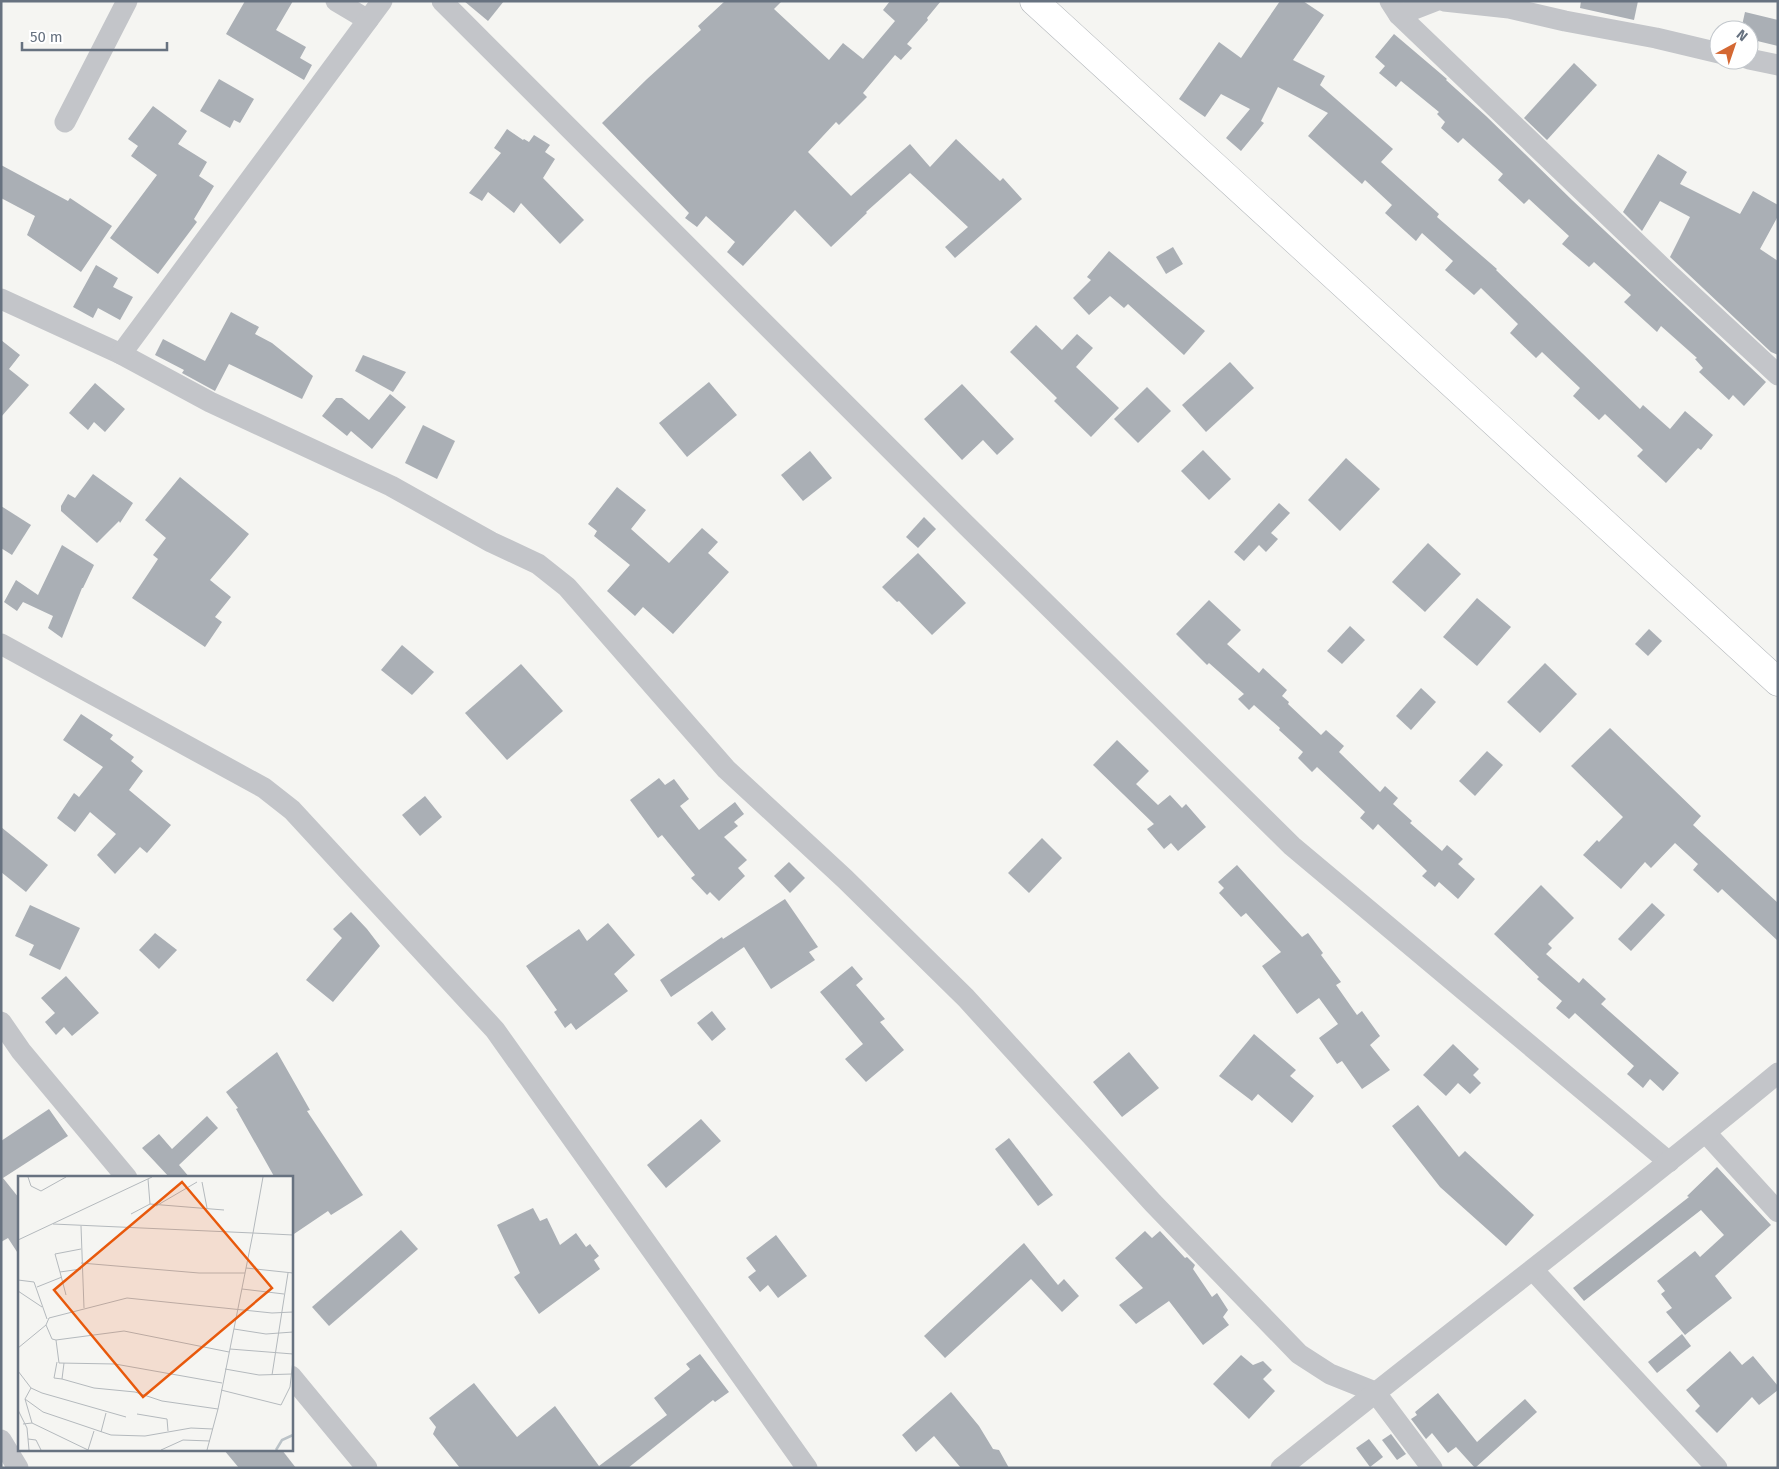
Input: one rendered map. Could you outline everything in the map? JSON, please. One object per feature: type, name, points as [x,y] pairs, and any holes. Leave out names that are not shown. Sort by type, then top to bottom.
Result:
[{"type":"street","points":[[65,122],[127,1]]},
{"type":"street","points":[[336,1],[368,20]]},
{"type":"street","points":[[121,354],[382,1]]},
{"type":"street","points":[[442,1],[967,526],[1292,846],[1669,1162]]},
{"type":"street","points":[[1034,1],[1778,682]]},
{"type":"street","points":[[1394,8],[1435,1]]},
{"type":"street","points":[[1444,1],[1509,8],[1709,51]]},
{"type":"street","points":[[1394,8],[1668,272],[1778,375]]},
{"type":"street","points":[[1759,61],[1778,65]]},
{"type":"street","points":[[1,299],[121,354],[210,402],[398,490],[491,542],[538,564],[568,587],[726,769],[845,878],[966,998],[1154,1203],[1299,1354],[1330,1374],[1375,1392],[1432,1468]]},
{"type":"street","points":[[1,644],[264,788],[292,810],[494,1030],[807,1468]]},
{"type":"street","points":[[1,1022],[21,1051],[125,1176]]},
{"type":"street","points":[[1281,1468],[1706,1133],[1778,1073]]},
{"type":"street","points":[[1706,1133],[1778,1212]]},
{"type":"street","points":[[1533,1270],[1717,1468]]},
{"type":"street","points":[[292,1377],[367,1468]]},
{"type":"street","points":[[1,1440],[18,1468]]},
{"type":"building","points":[[245,1],[293,1],[276,30],[306,47],[300,58],[312,65],[304,80],[226,34]]},
{"type":"building","points":[[464,1],[504,1],[488,21]]},
{"type":"building","points":[[725,1],[782,1],[774,9],[829,60],[843,43],[863,59],[895,21],[883,10],[890,1],[941,1],[927,18],[928,20],[907,44],[912,48],[901,60],[895,55],[863,93],[867,97],[839,125],[836,122],[808,152],[851,196],[910,144],[930,167],[956,139],[1000,181],[1003,178],[1022,199],[955,258],[945,247],[968,227],[910,173],[866,212],[831,247],[795,210],[743,266],[727,252],[735,242],[706,216],[697,227],[685,218],[689,213],[602,123],[701,30],[698,26]]},
{"type":"building","points":[[1280,1],[1303,1],[1324,15],[1293,60],[1325,76],[1320,85],[1393,149],[1381,162],[1439,214],[1437,217],[1497,269],[1640,409],[1643,405],[1670,429],[1685,411],[1713,435],[1701,450],[1698,448],[1666,483],[1637,456],[1643,450],[1605,414],[1599,420],[1573,396],[1580,388],[1542,352],[1536,358],[1510,333],[1518,324],[1481,288],[1474,295],[1445,270],[1453,261],[1422,233],[1416,241],[1385,213],[1392,205],[1365,180],[1362,184],[1308,136],[1328,113],[1278,87],[1261,121],[1264,123],[1241,151],[1226,138],[1250,109],[1221,94],[1205,117],[1179,99],[1219,42],[1241,58]]},
{"type":"building","points":[[1581,1],[1638,1],[1634,20],[1580,8]]},
{"type":"building","points":[[1745,12],[1778,20],[1778,46],[1759,41],[1759,20],[1743,20]]},
{"type":"building","points":[[1394,34],[1447,79],[1572,200],[1766,382],[1744,406],[1733,395],[1729,400],[1699,372],[1703,368],[1695,359],[1697,358],[1661,326],[1657,332],[1624,302],[1631,295],[1594,262],[1589,267],[1562,244],[1569,236],[1529,199],[1524,204],[1498,180],[1503,174],[1463,138],[1458,143],[1441,128],[1445,122],[1437,114],[1439,112],[1401,81],[1396,87],[1379,73],[1385,66],[1375,57]]},
{"type":"building","points":[[1574,63],[1597,85],[1547,140],[1524,118]]},
{"type":"building","points":[[219,79],[254,99],[240,123],[234,120],[230,128],[200,111]]},
{"type":"building","points":[[153,106],[187,131],[178,144],[207,162],[199,176],[214,186],[194,219],[197,222],[158,274],[110,238],[157,175],[131,156],[138,146],[128,139]]},
{"type":"building","points":[[507,129],[523,140],[529,142],[534,135],[550,145],[545,152],[555,159],[543,178],[584,220],[560,244],[521,203],[514,213],[488,192],[482,201],[469,193],[501,153],[494,148]]},
{"type":"building","points":[[1658,154],[1687,172],[1680,184],[1740,214],[1753,191],[1778,205],[1778,216],[1760,249],[1778,261],[1778,355],[1771,352],[1670,257],[1690,217],[1660,201],[1642,231],[1623,212]]},
{"type":"building","points":[[1,165],[68,201],[70,198],[112,226],[81,272],[27,235],[35,216],[1,198]]},
{"type":"building","points":[[1173,247],[1183,264],[1166,274],[1156,257]]},
{"type":"building","points":[[1109,251],[1205,331],[1184,355],[1128,304],[1124,308],[1110,296],[1089,315],[1073,298],[1091,280],[1087,277]]},
{"type":"building","points":[[96,265],[118,278],[113,287],[133,297],[120,320],[98,308],[93,318],[73,307]]},
{"type":"building","points":[[231,312],[259,327],[255,334],[272,343],[313,376],[302,399],[229,364],[215,391],[182,373],[184,370],[155,355],[163,339],[205,361]]},
{"type":"building","points":[[1036,325],[1062,350],[1077,334],[1093,348],[1076,367],[1119,408],[1091,437],[1054,401],[1057,398],[1010,352]]},
{"type":"building","points":[[1,340],[20,355],[9,369],[29,385],[1,417]]},
{"type":"building","points":[[363,355],[406,372],[393,392],[355,371]]},
{"type":"building","points":[[1230,362],[1254,388],[1206,432],[1182,405]]},
{"type":"building","points":[[709,382],[737,415],[687,457],[659,423]]},
{"type":"building","points":[[95,383],[125,409],[105,432],[94,422],[88,430],[69,413]]},
{"type":"building","points":[[962,384],[1014,439],[997,455],[983,440],[962,460],[924,419]]},
{"type":"building","points":[[1147,387],[1171,411],[1138,443],[1114,419]]},
{"type":"building","points":[[390,394],[406,407],[372,449],[351,431],[347,436],[322,416],[336,398],[342,398],[369,420]]},
{"type":"building","points":[[423,425],[455,441],[437,479],[405,463]]},
{"type":"building","points":[[1203,450],[1231,479],[1209,500],[1181,471]]},
{"type":"building","points":[[810,451],[832,478],[803,501],[781,475]]},
{"type":"building","points":[[1346,458],[1380,489],[1340,531],[1308,500]]},
{"type":"building","points":[[93,474],[133,503],[120,523],[119,521],[97,543],[61,511],[61,506],[68,494],[75,498]]},
{"type":"building","points":[[180,477],[249,534],[210,580],[231,597],[215,617],[222,622],[205,647],[132,598],[158,559],[153,555],[166,538],[145,520]]},
{"type":"building","points":[[617,487],[646,510],[631,529],[669,563],[702,528],[718,542],[708,553],[729,572],[673,634],[643,607],[635,616],[607,591],[630,565],[594,536],[597,531],[588,524]]},
{"type":"building","points":[[1279,503],[1290,513],[1271,533],[1278,539],[1266,552],[1259,545],[1244,561],[1234,552]]},
{"type":"building","points":[[1,506],[31,525],[12,555],[1,548]]},
{"type":"building","points":[[924,517],[936,529],[918,548],[906,537]]},
{"type":"building","points":[[1428,543],[1461,574],[1425,612],[1392,582]]},
{"type":"building","points":[[62,545],[94,565],[82,588],[62,638],[48,628],[53,616],[23,602],[17,611],[4,602],[16,580],[38,595]]},
{"type":"building","points":[[918,553],[966,603],[932,635],[899,601],[897,602],[882,587]]},
{"type":"building","points":[[1477,598],[1511,627],[1477,666],[1443,637]]},
{"type":"building","points":[[1209,600],[1241,630],[1227,644],[1259,673],[1263,668],[1287,690],[1282,696],[1289,702],[1288,704],[1321,735],[1326,730],[1344,746],[1339,752],[1380,792],[1385,786],[1398,798],[1393,804],[1412,821],[1410,823],[1442,851],[1447,845],[1463,859],[1458,864],[1475,879],[1458,899],[1439,882],[1435,887],[1422,876],[1427,871],[1378,824],[1373,830],[1360,818],[1365,812],[1317,767],[1312,772],[1298,758],[1303,752],[1279,730],[1280,728],[1254,705],[1249,710],[1238,699],[1244,694],[1209,663],[1207,665],[1176,634]]},
{"type":"building","points":[[1350,626],[1365,640],[1342,664],[1327,651]]},
{"type":"building","points":[[1649,629],[1662,641],[1648,656],[1635,644]]},
{"type":"building","points":[[402,645],[434,672],[412,695],[381,670]]},
{"type":"building","points":[[1545,663],[1577,694],[1540,733],[1507,702]]},
{"type":"building","points":[[521,664],[563,711],[507,760],[465,713]]},
{"type":"building","points":[[1421,688],[1436,702],[1411,730],[1396,716]]},
{"type":"building","points":[[81,714],[113,735],[110,739],[134,757],[131,761],[143,771],[129,790],[171,825],[147,853],[140,847],[115,874],[97,855],[116,834],[90,812],[75,832],[57,818],[74,793],[79,797],[103,767],[63,740]]},
{"type":"building","points":[[1610,728],[1701,816],[1693,825],[1778,903],[1778,941],[1722,889],[1718,893],[1693,870],[1698,864],[1675,843],[1651,868],[1645,862],[1621,889],[1583,855],[1597,840],[1599,842],[1623,817],[1571,766]]},
{"type":"building","points":[[1117,740],[1149,771],[1136,784],[1158,805],[1170,795],[1182,808],[1186,804],[1206,827],[1178,851],[1171,843],[1164,849],[1147,829],[1154,824],[1093,765]]},
{"type":"building","points":[[1487,751],[1503,765],[1475,796],[1459,781]]},
{"type":"building","points":[[659,778],[665,785],[674,779],[689,799],[680,806],[699,830],[735,802],[744,814],[734,822],[738,826],[724,837],[747,860],[738,868],[745,876],[719,901],[710,892],[707,895],[691,878],[695,875],[662,835],[658,838],[630,800]]},
{"type":"building","points":[[425,796],[442,817],[420,836],[402,815]]},
{"type":"building","points":[[1,827],[48,865],[26,892],[1,872]]},
{"type":"building","points":[[1042,838],[1062,858],[1029,893],[1008,873]]},
{"type":"building","points":[[789,862],[805,878],[790,893],[774,876]]},
{"type":"building","points":[[1237,865],[1302,937],[1308,933],[1323,953],[1321,955],[1341,982],[1336,985],[1357,1015],[1362,1011],[1380,1036],[1370,1045],[1390,1070],[1362,1089],[1342,1061],[1337,1064],[1319,1038],[1338,1024],[1319,998],[1297,1014],[1262,966],[1281,952],[1246,913],[1241,917],[1219,893],[1224,888],[1218,882]]},
{"type":"building","points":[[1541,885],[1574,918],[1548,944],[1552,948],[1546,954],[1579,983],[1583,978],[1606,999],[1601,1004],[1679,1073],[1663,1091],[1650,1079],[1643,1088],[1627,1074],[1634,1066],[1575,1013],[1569,1019],[1556,1008],[1562,1001],[1537,979],[1539,977],[1494,934]]},
{"type":"building","points":[[785,899],[818,947],[809,952],[815,960],[771,989],[744,947],[671,997],[660,980],[722,937],[723,939]]},
{"type":"building","points":[[1652,903],[1665,915],[1631,951],[1618,939]]},
{"type":"building","points":[[30,905],[80,928],[60,970],[29,955],[34,945],[15,936]]},
{"type":"building","points":[[351,912],[380,946],[333,1002],[306,980],[342,938],[333,929]]},
{"type":"building","points":[[608,923],[635,955],[614,974],[628,991],[576,1030],[571,1023],[565,1028],[554,1012],[557,1010],[526,966],[579,929],[587,941]]},
{"type":"building","points":[[155,933],[177,950],[159,969],[139,950]]},
{"type":"building","points":[[852,966],[863,979],[856,985],[885,1019],[880,1022],[904,1050],[866,1082],[845,1059],[863,1044],[820,992]]},
{"type":"building","points":[[66,976],[99,1013],[72,1036],[64,1027],[56,1035],[45,1022],[55,1013],[41,998]]},
{"type":"building","points":[[712,1011],[726,1029],[712,1041],[697,1023]]},
{"type":"building","points":[[1254,1034],[1296,1070],[1290,1076],[1314,1096],[1292,1123],[1258,1094],[1252,1101],[1219,1076]]},
{"type":"building","points":[[1453,1044],[1479,1069],[1473,1075],[1481,1083],[1470,1094],[1458,1083],[1446,1096],[1423,1075]]},
{"type":"building","points":[[277,1052],[310,1110],[307,1111],[363,1195],[331,1215],[328,1211],[292,1235],[292,1176],[274,1176],[236,1109],[238,1108],[226,1092]]},
{"type":"building","points":[[1129,1052],[1159,1088],[1122,1117],[1093,1082]]},
{"type":"building","points":[[1418,1105],[1459,1157],[1465,1151],[1534,1215],[1506,1246],[1440,1187],[1392,1126]]},
{"type":"building","points":[[49,1109],[68,1136],[3,1178],[18,1197],[18,1253],[8,1238],[1,1242],[1,1141]]},
{"type":"building","points":[[207,1116],[218,1128],[179,1165],[188,1176],[168,1176],[142,1148],[159,1134],[172,1149]]},
{"type":"building","points":[[701,1119],[721,1141],[666,1188],[647,1165]]},
{"type":"building","points":[[1009,1138],[1053,1195],[1038,1206],[995,1149]]},
{"type":"building","points":[[1717,1167],[1771,1225],[1715,1276],[1732,1298],[1685,1335],[1666,1312],[1672,1308],[1661,1294],[1665,1291],[1657,1281],[1695,1251],[1700,1257],[1724,1235],[1701,1210],[1584,1301],[1573,1288],[1689,1197],[1687,1196]]},
{"type":"building","points":[[533,1208],[540,1221],[547,1218],[560,1245],[576,1233],[586,1247],[590,1244],[599,1256],[594,1260],[600,1269],[539,1314],[514,1277],[520,1273],[497,1225]]},
{"type":"building","points":[[401,1230],[418,1249],[329,1326],[312,1307]]},
{"type":"building","points":[[1145,1231],[1152,1238],[1160,1231],[1185,1258],[1187,1257],[1195,1265],[1193,1269],[1212,1297],[1217,1293],[1228,1310],[1223,1317],[1229,1325],[1203,1345],[1169,1301],[1136,1324],[1119,1305],[1143,1288],[1115,1258]]},
{"type":"building","points":[[776,1235],[807,1276],[778,1298],[768,1285],[760,1292],[748,1277],[756,1271],[746,1258]]},
{"type":"building","points":[[1024,1243],[1058,1285],[1064,1279],[1079,1296],[1062,1312],[1031,1279],[945,1358],[924,1336]]},
{"type":"building","points":[[1682,1334],[1691,1346],[1657,1373],[1648,1362]]},
{"type":"building","points":[[1730,1351],[1742,1365],[1753,1356],[1778,1386],[1778,1390],[1759,1405],[1752,1397],[1717,1433],[1695,1411],[1700,1406],[1686,1390]]},
{"type":"building","points":[[700,1354],[729,1392],[715,1402],[713,1400],[628,1468],[460,1468],[433,1434],[436,1427],[429,1418],[474,1383],[517,1437],[555,1406],[599,1466],[667,1415],[654,1398],[690,1369],[686,1364]]},
{"type":"building","points":[[1241,1355],[1253,1365],[1263,1361],[1272,1370],[1263,1379],[1275,1391],[1249,1419],[1213,1384]]},
{"type":"building","points":[[951,1392],[979,1426],[993,1449],[999,1450],[1009,1468],[961,1468],[934,1436],[916,1452],[902,1435]]},
{"type":"building","points":[[1438,1393],[1477,1442],[1525,1399],[1537,1412],[1475,1468],[1456,1447],[1448,1453],[1432,1433],[1426,1439],[1411,1419],[1417,1415],[1415,1412]]},
{"type":"building","points":[[1391,1434],[1406,1454],[1397,1460],[1382,1440]]},
{"type":"building","points":[[1369,1439],[1383,1457],[1370,1467],[1356,1448]]},
{"type":"building","points":[[226,1452],[284,1452],[296,1468],[239,1468]]}]
